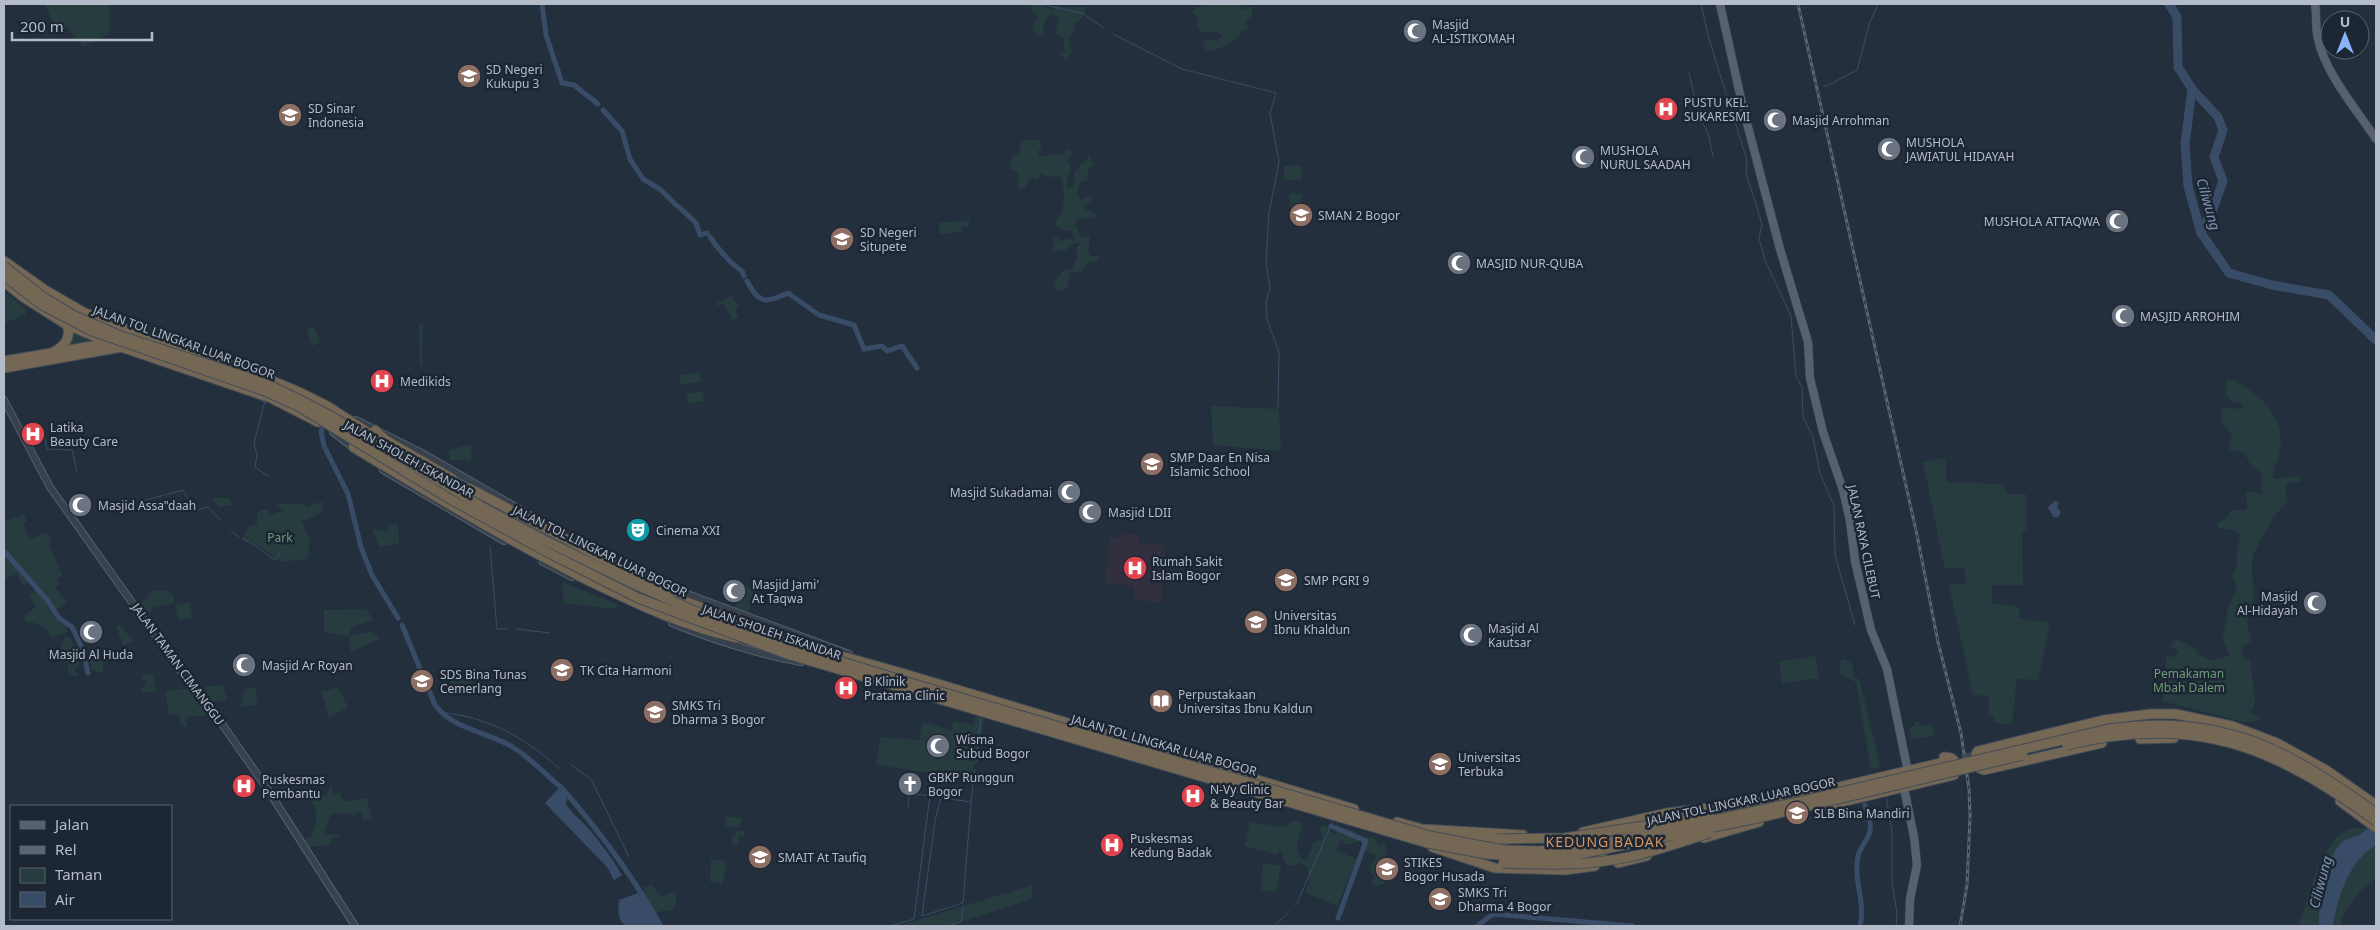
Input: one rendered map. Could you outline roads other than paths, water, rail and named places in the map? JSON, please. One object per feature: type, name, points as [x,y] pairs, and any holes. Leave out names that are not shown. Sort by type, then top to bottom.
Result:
[{"type":"highway","name":"JALAN SHOLEH ISKANDAR","points":[[4,261],[62,301],[133,333],[250,372],[329,407],[372,431],[448,482],[568,547],[688,603],[771,635],[905,674],[1207,770],[1495,868],[1565,870],[1634,860],[1740,827],[1903,787]]},
{"type":"highway","name":"JALAN TOL LINGKAR LUAR BOGOR","points":[[4,266],[43,297],[73,315],[121,336],[265,384],[331,416],[484,508],[544,540],[636,586],[787,654],[1139,757],[1248,791],[1427,842],[1486,854],[1522,857],[1570,856],[1758,818],[2077,742],[2111,736],[2150,733],[2205,737],[2279,759],[2316,779],[2376,821]]},
{"type":"highway","name":"JALAN TOL LINGKAR LUAR BOGOR","points":[[4,276],[42,305],[92,331],[262,390],[298,406],[450,499],[547,552],[638,598],[755,638],[1430,836],[1471,845],[1522,850],[1567,849],[1600,844],[2109,729],[2169,725],[2226,733],[2276,750],[2326,778],[2376,813]]},
{"type":"highway","name":"JALAN SHOLEH ISKANDAR","points":[[4,282],[23,297],[67,325],[121,347],[271,398],[374,451],[557,555],[649,600],[784,651],[834,667],[1422,829],[1493,842],[1547,842],[1589,838],[1712,813],[1770,805],[1902,769]]},
{"type":"highway","points":[[55,352],[66,342],[68,336],[67,325]]},
{"type":"highway","points":[[4,361],[111,343],[133,333]]},
{"type":"highway","points":[[4,368],[121,347],[133,333]]},
{"type":"highway","points":[[372,431],[469,488],[755,638]]},
{"type":"highway","points":[[353,447],[464,514],[618,595],[716,634],[755,638]]},
{"type":"highway","points":[[443,491],[448,482]]},
{"type":"highway","points":[[2226,745],[2184,738],[2113,740],[1984,770],[1979,768],[1976,763],[1976,752],[1984,748],[2103,720],[2156,714],[2176,714],[2248,731],[2295,751],[2376,805]]},
{"type":"highway","points":[[1986,753],[2118,722],[2154,719],[2213,722]]},
{"type":"highway","points":[[1986,765],[2119,733],[2158,731],[2200,734],[2277,762],[2310,780],[2376,828]]},
{"type":"highway","points":[[1902,769],[1950,757],[1957,765],[1954,775],[1903,787]]},
{"type":"highway","points":[[1902,769],[1949,761]]},
{"type":"highway","points":[[1903,787],[1951,773]]},
{"type":"highway","name":"JALAN SHOLEH ISKANDAR","points":[[1422,829],[1551,836],[1580,833],[1667,813],[1770,805]]},
{"type":"highway","points":[[1467,838],[1548,840],[1590,835],[1770,805]]},
{"type":"highway","points":[[1712,813],[1715,828]]},
{"type":"highway","points":[[1455,852],[1503,863],[1566,865],[1632,856],[1758,818]]},
{"type":"highway","name":"JALAN SHOLEH ISKANDAR","points":[[1437,848],[1497,859],[1586,857],[1715,828],[1740,827]]},
{"type":"main road","name":"JALAN RAYA CILEBUT","points":[[1720,4],[1743,108],[1792,293],[1808,342],[1808,368],[1821,423],[1848,513],[1855,560],[1871,630],[1889,678],[1902,769]]},
{"type":"main road","points":[[2315,4],[2316,27],[2323,54],[2376,139]]},
{"type":"main road","points":[[1903,787],[1914,837],[1916,865],[1910,899],[1909,926]]},
{"type":"street","name":"JALAN TAMAN CIMANGGU","points":[[4,400],[50,487],[266,787],[356,926]]},
{"type":"street","points":[[331,430],[374,465],[409,487],[561,572],[692,631],[785,659],[834,667]]},
{"type":"street","points":[[372,431],[420,452],[564,534],[641,574],[759,622],[905,674]]},
{"type":"water","points":[[2055,501],[2059,502],[2057,507],[2061,512],[2058,517],[2053,517],[2048,507]]},
{"type":"water","points":[[559,788],[567,798],[566,804],[568,808],[597,838],[622,875],[614,880],[607,867],[545,803]]},
{"type":"water","name":"Ciliwung","points":[[2376,822],[2376,845],[2359,860],[2346,880],[2333,926],[2319,926],[2320,906],[2330,861],[2342,842],[2360,835]]},
{"type":"water","points":[[638,893],[659,926],[626,926],[621,921],[618,911],[619,900]]},
{"type":"waterway","points":[[542,4],[546,35],[562,83],[574,85],[598,104]]},
{"type":"waterway","points":[[1046,4],[1084,14],[1105,29]]},
{"type":"waterway","points":[[1701,4],[1709,39],[1747,160],[1746,173],[1762,224],[1759,238],[1765,260],[1791,316],[1796,376],[1802,387],[1803,417],[1813,437],[1820,473],[1834,506],[1835,555],[1855,625]]},
{"type":"waterway","points":[[1823,86],[1827,86],[1857,70],[1870,22],[1878,4]]},
{"type":"waterway","name":"Ciliwung","points":[[2169,4],[2177,17],[2178,67],[2192,89],[2185,144],[2188,186],[2201,233],[2229,273],[2272,285],[2329,295],[2376,340]]},
{"type":"waterway","points":[[1113,34],[1182,69],[1276,93],[1270,113],[1279,162],[1269,213],[1266,263],[1270,288],[1266,302],[1267,320],[1279,352],[1278,408]]},
{"type":"waterway","points":[[1689,73],[1699,116],[1708,133],[1713,156]]},
{"type":"waterway","points":[[2192,89],[2218,117],[2223,130],[2214,157],[2223,181],[2213,209],[2201,233]]},
{"type":"waterway","points":[[603,110],[622,131],[630,159],[643,179],[661,190],[676,205]]},
{"type":"waterway","points":[[679,207],[696,223],[700,235],[707,233]]},
{"type":"waterway","points":[[710,237],[725,256],[742,271],[744,276]]},
{"type":"waterway","points":[[747,281],[756,294],[764,300],[774,299],[788,293],[819,315],[854,325],[864,349],[882,346],[887,351],[902,346],[917,368]]},
{"type":"waterway","points":[[254,397],[266,403],[264,404],[254,443],[257,455],[255,467],[268,476]]},
{"type":"waterway","points":[[323,427],[321,431],[324,446],[348,494],[361,547],[372,575],[398,618]]},
{"type":"waterway","points":[[40,431],[45,439],[47,449],[72,450],[77,471]]},
{"type":"waterway","points":[[139,502],[183,490],[194,511],[208,507],[221,521]]},
{"type":"waterway","points":[[231,531],[239,537]]},
{"type":"waterway","points":[[242,539],[275,560],[281,552]]},
{"type":"waterway","points":[[490,546],[497,629],[507,629]]},
{"type":"waterway","points":[[4,551],[48,601],[59,618],[72,627],[83,650],[88,673]]},
{"type":"waterway","points":[[402,625],[435,705],[442,713],[460,725],[499,740],[515,749],[557,784]]},
{"type":"waterway","points":[[516,629],[550,633]]},
{"type":"waterway","points":[[441,712],[472,718],[508,732],[530,745],[560,769]]},
{"type":"waterway","points":[[976,762],[981,716]]},
{"type":"waterway","points":[[571,765],[591,779],[629,857]]},
{"type":"waterway","points":[[941,797],[935,821],[922,916],[963,903],[975,770]]},
{"type":"waterway","points":[[560,786],[614,853],[661,926]]},
{"type":"waterway","points":[[908,807],[909,793],[971,802]]},
{"type":"waterway","points":[[890,926],[914,919],[930,795]]},
{"type":"waterway","points":[[1886,796],[1892,832],[1892,883],[1897,913],[1896,926]]},
{"type":"waterway","points":[[1860,926],[1862,908],[1857,865],[1861,849],[1870,833],[1870,819],[1865,805]]},
{"type":"waterway","points":[[1297,903],[1333,821]]},
{"type":"waterway","points":[[1331,826],[1366,841],[1338,918]]},
{"type":"waterway","points":[[947,926],[961,922],[963,907]]},
{"type":"waterway","points":[[1274,926],[1290,911]]},
{"type":"waterway","points":[[1477,926],[1493,914],[1633,926]]},
{"type":"tunnel","points":[[1949,761],[1983,754]]},
{"type":"railway","points":[[1798,4],[1917,535],[1938,642],[1961,733],[1969,789],[1970,816],[1967,885],[1960,926]]},
{"type":"place","name":"Masjid AL-ISTIKOMAH","points":[[1415,31]]},
{"type":"place","name":"SD Negeri Kukupu 3","points":[[469,76]]},
{"type":"place","name":"PUSTU KEL. SUKARESMI","points":[[1666,109]]},
{"type":"place","name":"SD Sinar Indonesia","points":[[290,115]]},
{"type":"place","name":"Masjid Arrohman","points":[[1775,120]]},
{"type":"place","name":"MUSHOLA JAWIATUL HIDAYAH","points":[[1889,149]]},
{"type":"place","name":"MUSHOLA NURUL SAADAH","points":[[1583,157]]},
{"type":"place","name":"SMAN 2 Bogor","points":[[1301,215]]},
{"type":"place","name":"MUSHOLA ATTAQWA","points":[[2117,221]]},
{"type":"place","name":"SD Negeri Situpete","points":[[842,239]]},
{"type":"place","name":"MASJID NUR-QUBA","points":[[1459,263]]},
{"type":"place","name":"MASJID ARROHIM","points":[[2123,316]]},
{"type":"place","name":"Medikids","points":[[382,381]]},
{"type":"place","name":"Latika Beauty Care","points":[[33,434]]},
{"type":"place","name":"SMP Daar En Nisa Islamic School","points":[[1152,464]]},
{"type":"place","name":"Masjid Sukadamai","points":[[1069,492]]},
{"type":"place","name":"Masjid Assa\"daah","points":[[80,505]]},
{"type":"place","name":"Masjid LDII","points":[[1090,512]]},
{"type":"place","name":"Cinema XXI","points":[[638,530]]},
{"type":"place","name":"Rumah Sakit Islam Bogor","points":[[1135,568]]},
{"type":"place","name":"SMP PGRI 9","points":[[1286,580]]},
{"type":"place","name":"Masjid Jami' At Taqwa","points":[[734,591]]},
{"type":"place","name":"Masjid Al-Hidayah","points":[[2315,603]]},
{"type":"place","name":"Universitas Ibnu Khaldun","points":[[1256,622]]},
{"type":"place","name":"Masjid Al Huda","points":[[91,632]]},
{"type":"place","name":"Masjid Al Kautsar","points":[[1471,635]]},
{"type":"place","name":"Masjid Ar Royan","points":[[244,665]]},
{"type":"place","name":"TK Cita Harmoni","points":[[562,670]]},
{"type":"place","name":"SDS Bina Tunas Cemerlang","points":[[422,681]]},
{"type":"place","name":"B Klinik Pratama Clinic","points":[[846,688]]},
{"type":"place","name":"Perpustakaan Universitas Ibnu Kaldun","points":[[1161,701]]},
{"type":"place","name":"SMKS Tri Dharma 3 Bogor","points":[[655,712]]},
{"type":"place","name":"Wisma Subud Bogor","points":[[938,746]]},
{"type":"place","name":"Universitas Terbuka","points":[[1440,764]]},
{"type":"place","name":"GBKP Runggun Bogor","points":[[910,784]]},
{"type":"place","name":"Puskesmas Pembantu","points":[[244,786]]},
{"type":"place","name":"N-Vy Clinic & Beauty Bar","points":[[1193,796]]},
{"type":"place","name":"SLB Bina Mandiri","points":[[1797,813]]},
{"type":"place","name":"Puskesmas Kedung Badak","points":[[1112,845]]},
{"type":"place","name":"SMAIT At Taufiq","points":[[760,857]]},
{"type":"place","name":"STIKES Bogor Husada","points":[[1387,869]]},
{"type":"place","name":"SMKS Tri Dharma 4 Bogor","points":[[1440,899]]},
{"type":"district","name":"KEDUNG BADAK","points":[[1605,841]]},
{"type":"park label","name":"Park","points":[[280,537]]},
{"type":"park label","name":"Pemakaman Mbah Dalem","points":[[2189,680]]}]
